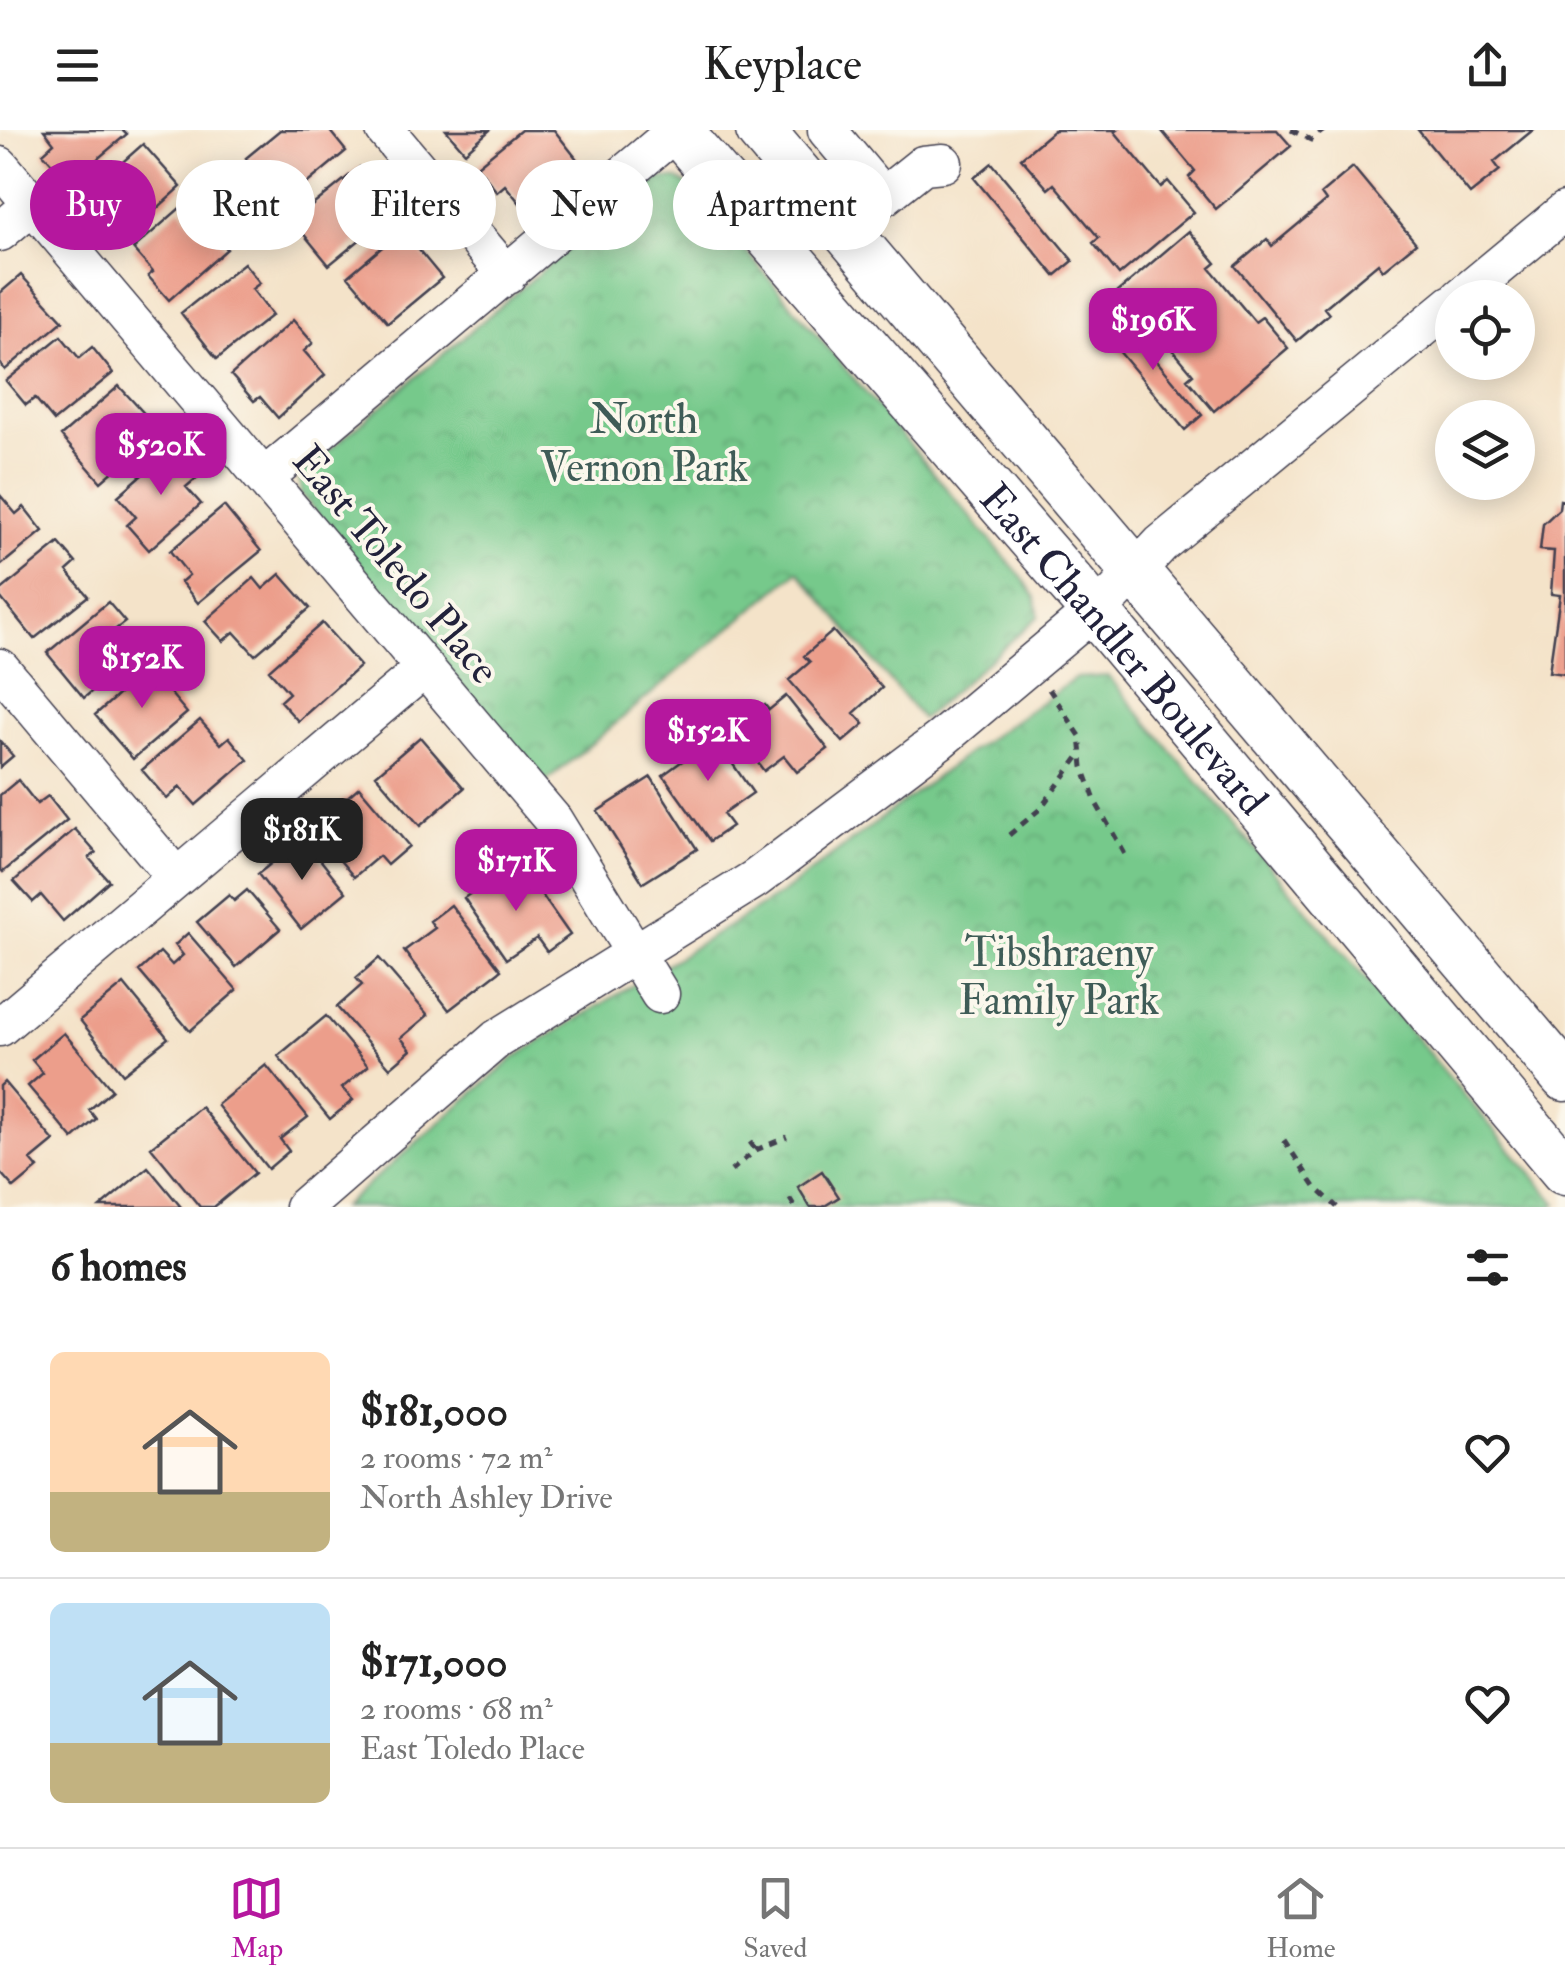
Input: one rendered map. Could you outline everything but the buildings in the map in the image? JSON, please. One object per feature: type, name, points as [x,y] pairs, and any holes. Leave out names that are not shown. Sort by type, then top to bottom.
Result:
[{"type":"main road","name":"East Chandler Boulevard","points":[[677,130],[1094,610],[1565,1171]]},
{"type":"main road","name":"East Chandler Boulevard","points":[[760,130],[1565,1077]]},
{"type":"main road","points":[[1297,853],[1334,852],[1433,958],[1451,961],[1462,957]]},
{"type":"street","points":[[385,130],[507,275]]},
{"type":"street","points":[[265,477],[677,130]]},
{"type":"street","points":[[827,130],[883,196],[923,165],[943,163]]},
{"type":"street","name":"East Toledo Place","points":[[0,166],[30,201]]},
{"type":"street","points":[[0,232],[30,207]]},
{"type":"street","points":[[1482,280],[1565,211]]},
{"type":"street","name":"East Toledo Place","points":[[72,250],[553,820],[660,994]]},
{"type":"street","points":[[304,1207],[498,1040],[755,878],[940,740],[1136,573],[1161,544],[1435,318]]},
{"type":"street","points":[[0,668],[175,876]]},
{"type":"street","points":[[0,1027],[425,668]]},
{"type":"path","points":[[1292,130],[1311,140],[1324,130]]},
{"type":"path","points":[[1030,664],[1080,736],[1096,803],[1126,856]]},
{"type":"path","points":[[1009,835],[1040,809],[1082,753]]},
{"type":"path","points":[[731,1170],[756,1150],[787,1138]]},
{"type":"path","points":[[1284,1140],[1315,1186],[1338,1207]]},
{"type":"path","points":[[750,1142],[756,1150]]},
{"type":"path","points":[[790,1198],[795,1207]]},
{"type":"green space","name":"North Vernon Park","points":[[673,179],[673,250],[745,250],[1024,580],[1035,597],[1039,616],[922,719],[798,571],[542,785],[301,494],[299,480],[303,472],[567,250],[653,250],[653,181]]},
{"type":"green space","name":"Tibshraeny Family Park","points":[[1108,676],[1557,1204],[342,1207],[514,1058],[784,892],[968,753],[1076,678]]}]
